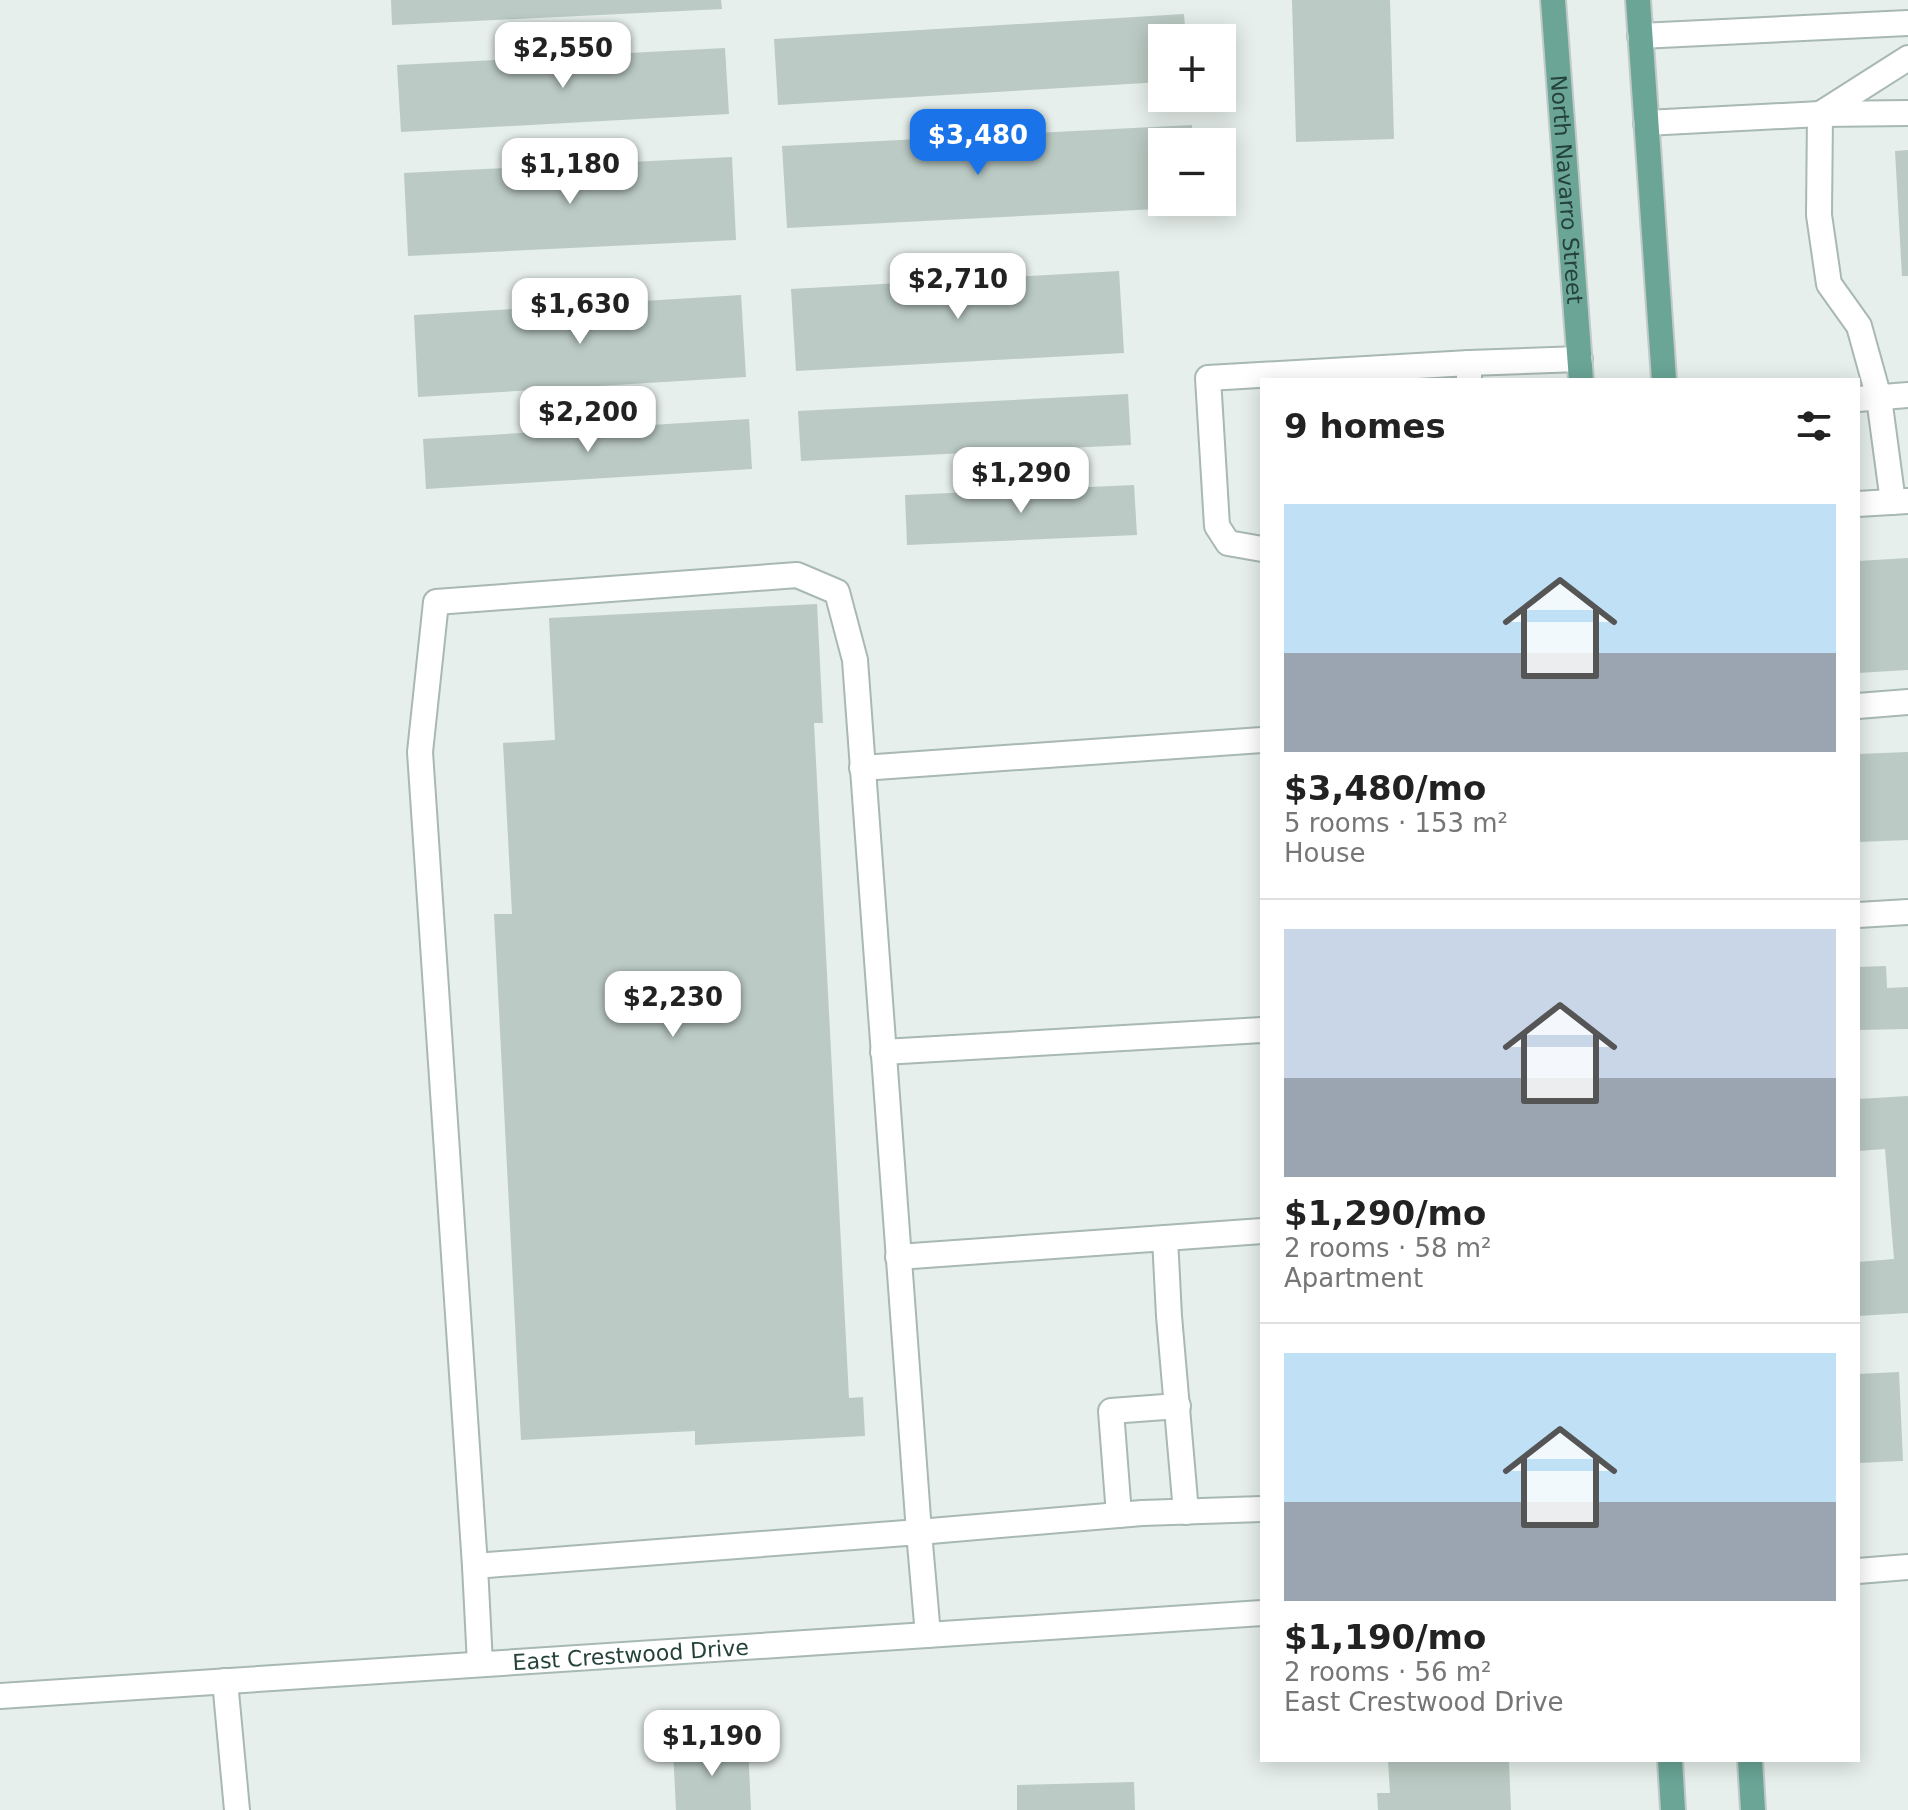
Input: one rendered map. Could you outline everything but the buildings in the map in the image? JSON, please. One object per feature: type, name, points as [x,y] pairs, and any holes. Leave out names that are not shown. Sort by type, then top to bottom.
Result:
[{"type":"main road","name":"North Navarro Street","points":[[1553,0],[1580,370]]},
{"type":"main road","points":[[1638,0],[1664,378]]},
{"type":"main road","points":[[1670,1762],[1673,1810]]},
{"type":"main road","points":[[1750,1762],[1753,1810]]},
{"type":"street","points":[[1640,36],[1908,23]]},
{"type":"street","points":[[1820,114],[1908,58]]},
{"type":"street","points":[[1646,123],[1908,113]]},
{"type":"street","points":[[1820,114],[1819,215],[1829,284],[1859,326],[1868,398],[1900,501],[1860,504]]},
{"type":"street","points":[[1260,549],[1228,543],[1217,526],[1208,378],[1580,370]]},
{"type":"street","points":[[1868,398],[1908,395]]},
{"type":"street","points":[[480,1664],[420,752],[436,602],[797,575],[837,592],[855,660],[928,1635]]},
{"type":"street","points":[[1860,706],[1908,702]]},
{"type":"street","points":[[862,768],[1260,740]]},
{"type":"street","points":[[1860,915],[1908,912]]},
{"type":"street","points":[[883,1052],[1260,1030]]},
{"type":"street","points":[[898,1257],[1260,1231]]},
{"type":"street","points":[[1165,1238],[1186,1512]]},
{"type":"street","points":[[1119,1515],[1111,1411],[1178,1406]]},
{"type":"street","points":[[475,1566],[1119,1515],[1260,1509]]},
{"type":"street","points":[[1860,1571],[1908,1567]]},
{"type":"street","name":"East Crestwood Drive","points":[[0,1696],[1260,1613]]},
{"type":"street","points":[[225,1681],[237,1810]]}]
